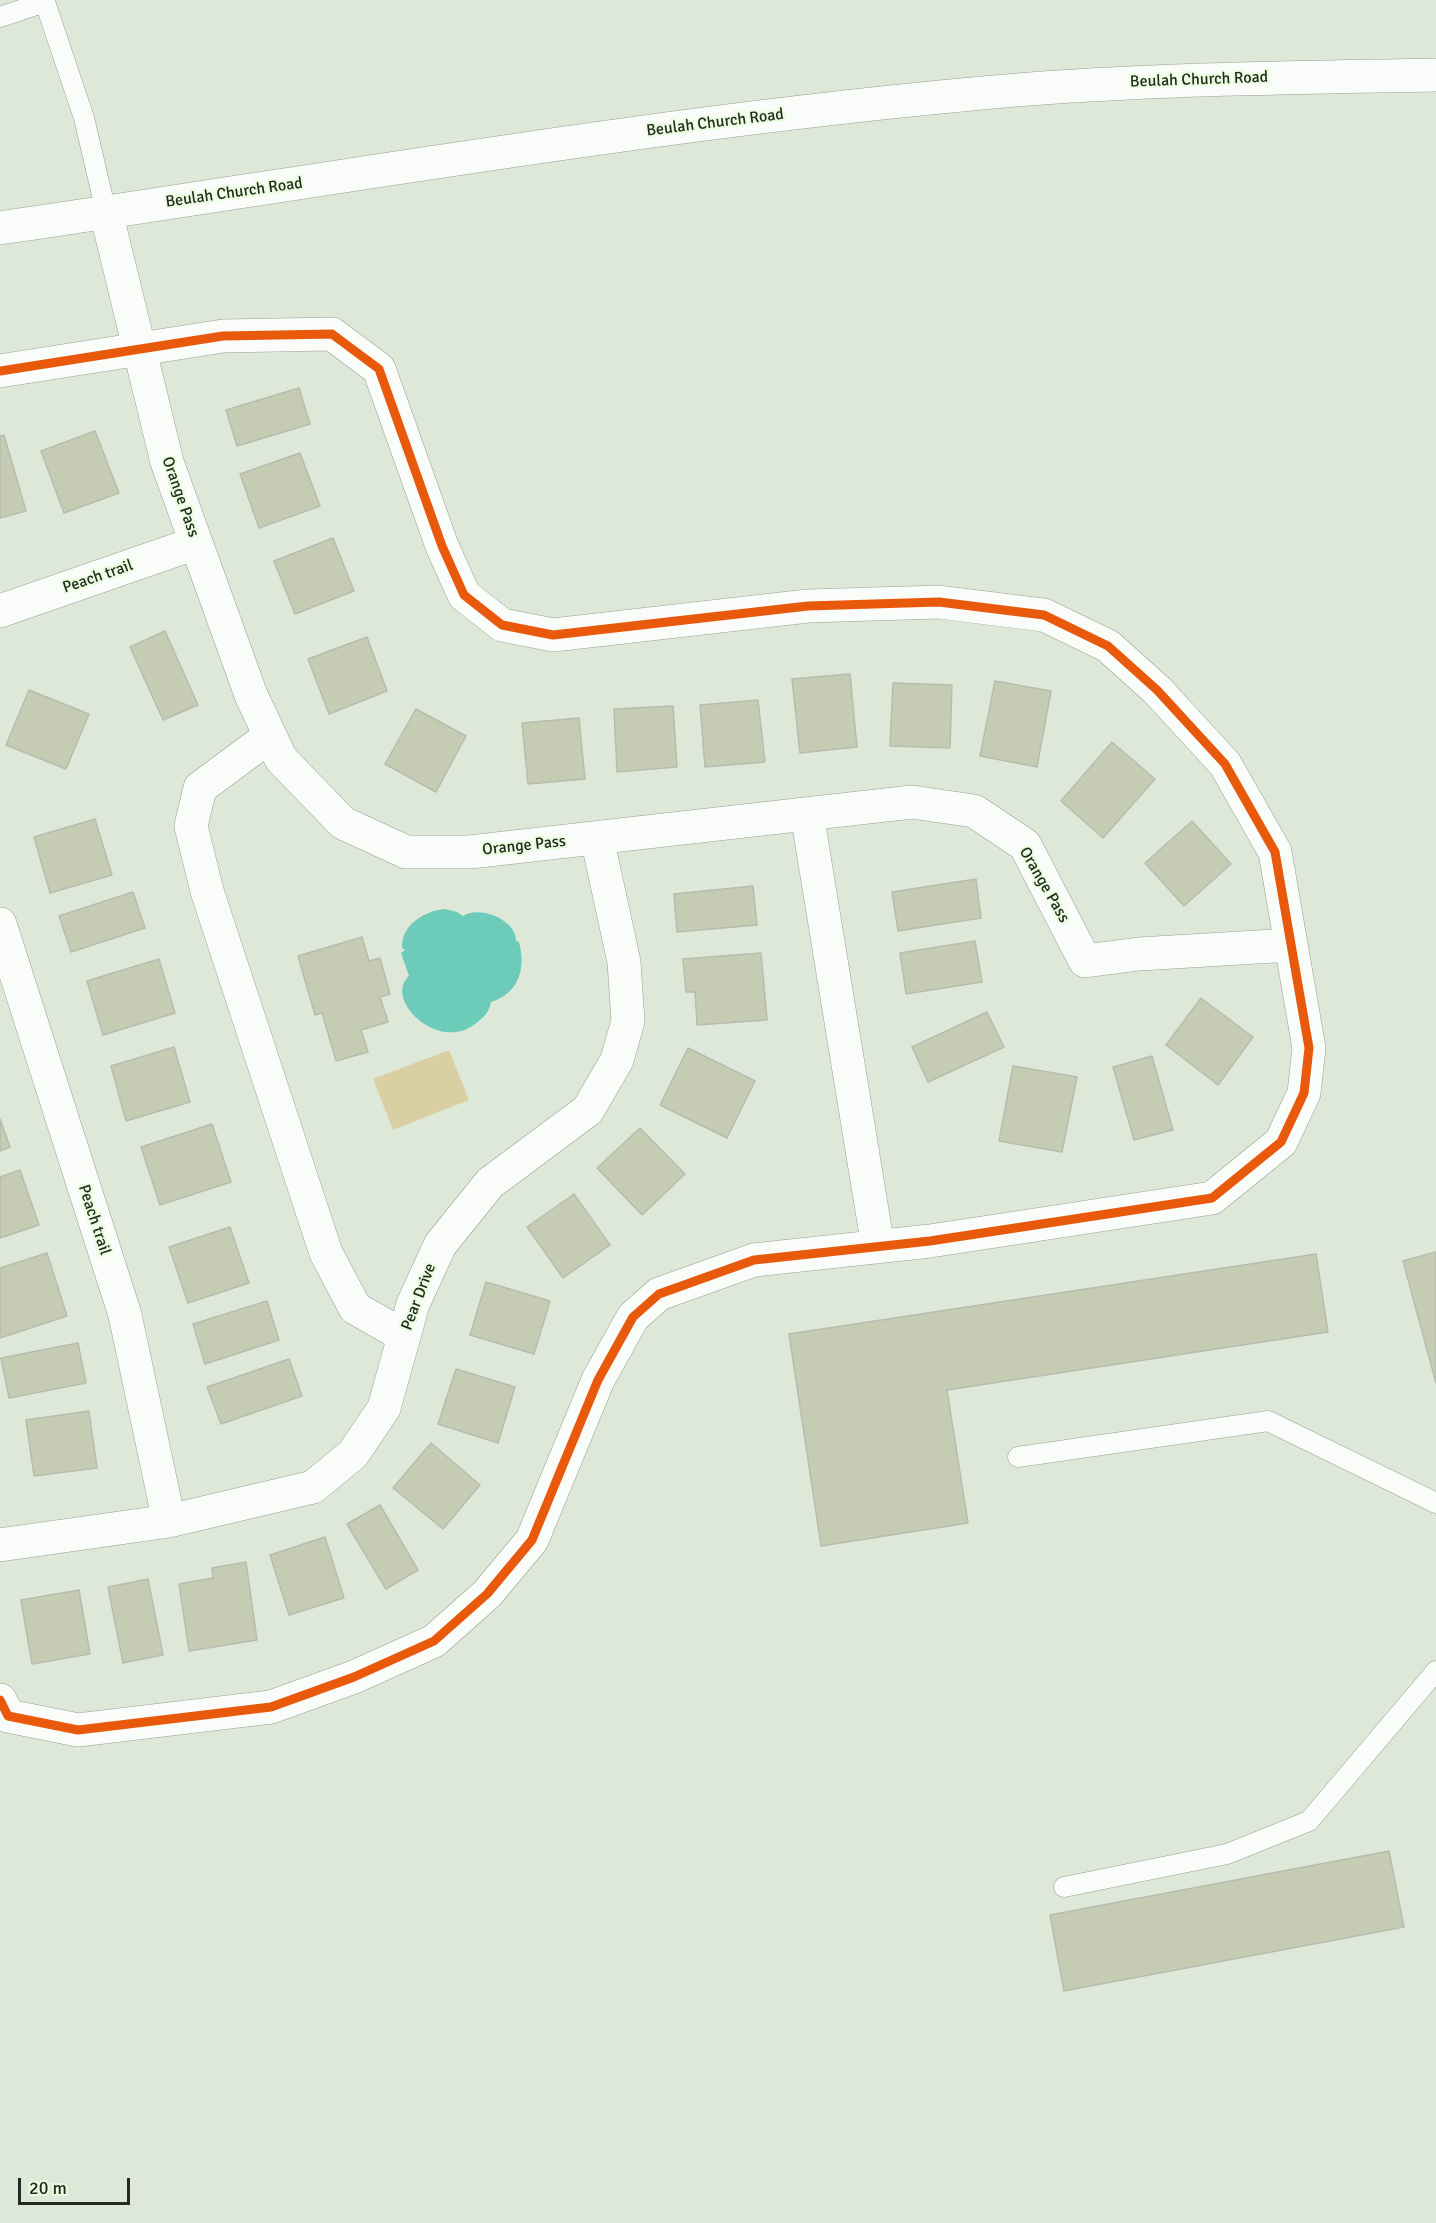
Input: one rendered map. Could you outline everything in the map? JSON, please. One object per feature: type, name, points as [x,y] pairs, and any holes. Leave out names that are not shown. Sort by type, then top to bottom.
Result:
[{"type":"street","name":"Beulah Church Road","points":[[0,228],[724,120],[962,95],[1171,80],[1436,75]]},
{"type":"street","name":"Orange Pass","points":[[106,212],[167,462],[251,695],[281,759],[343,823],[406,852],[470,852],[912,802],[974,811],[1025,845],[1085,961],[1139,954],[1291,945]]},
{"type":"street","points":[[0,370],[139,351],[223,336],[332,334],[379,369],[442,546],[464,595],[502,625],[553,635],[808,606],[939,602],[1044,615],[1108,646],[1157,690],[1225,764],[1275,852],[1309,1048],[1304,1093],[1281,1142],[1212,1198],[930,1241],[754,1260],[659,1294],[633,1317],[598,1380],[532,1540],[488,1594],[434,1641],[354,1677],[270,1707],[78,1730],[8,1716],[0,1700]]},
{"type":"street","name":"Peach trail","points":[[0,611],[196,543]]},
{"type":"street","points":[[270,736],[200,788],[191,826],[207,891],[326,1253],[355,1308],[404,1336]]},
{"type":"street","points":[[807,814],[878,1247]]},
{"type":"street","name":"Pear Drive","points":[[0,1545],[169,1521],[313,1487],[353,1454],[384,1408],[413,1304],[440,1245],[489,1183],[588,1110],[617,1060],[628,1021],[624,962],[597,838]]},
{"type":"street","name":"Peach trail","points":[[0,924],[125,1315],[169,1521]]},
{"type":"lane","points":[[0,17],[49,1],[84,118],[106,212]]},
{"type":"lane","points":[[1018,1456],[1268,1421],[1436,1503]]},
{"type":"lane","points":[[1064,1887],[1227,1854],[1309,1821],[1436,1671]]},
{"type":"shaded area","points":[[449,1050],[469,1100],[393,1130],[373,1079]]},
{"type":"water","points":[[445,909],[463,916],[478,912],[496,916],[510,926],[514,933],[516,941],[519,942],[522,962],[514,986],[501,998],[491,1002],[481,1020],[460,1031],[445,1032],[431,1028],[418,1020],[409,1009],[403,997],[403,986],[409,976],[401,953],[405,950],[402,948],[405,932],[415,921],[429,913]]},
{"type":"building","points":[[299,388],[310,424],[237,446],[226,410]]},
{"type":"building","points":[[95,431],[119,493],[64,513],[41,451]]},
{"type":"building","points":[[4,435],[26,511],[0,518],[0,436]]},
{"type":"building","points":[[300,453],[320,506],[259,528],[240,474]]},
{"type":"building","points":[[333,538],[354,591],[295,614],[274,561]]},
{"type":"building","points":[[165,631],[198,705],[163,720],[130,647]]},
{"type":"building","points":[[367,637],[387,691],[329,714],[308,659]]},
{"type":"building","points":[[850,674],[857,747],[800,753],[792,679]]},
{"type":"building","points":[[995,681],[1051,691],[1037,767],[980,756]]},
{"type":"building","points":[[893,683],[952,685],[950,748],[890,746]]},
{"type":"building","points":[[29,690],[89,714],[66,769],[6,745]]},
{"type":"building","points":[[758,700],[765,762],[705,767],[700,705]]},
{"type":"building","points":[[673,706],[677,767],[617,772],[614,709]]},
{"type":"building","points":[[416,709],[466,736],[436,792],[385,764]]},
{"type":"building","points":[[579,718],[585,779],[528,784],[522,723]]},
{"type":"building","points":[[1112,742],[1155,779],[1103,838],[1061,801]]},
{"type":"building","points":[[95,819],[112,875],[50,893],[34,837]]},
{"type":"building","points":[[1192,821],[1231,864],[1184,906],[1145,863]]},
{"type":"building","points":[[976,879],[981,918],[898,931],[892,892]]},
{"type":"building","points":[[753,886],[757,925],[677,932],[674,894]]},
{"type":"building","points":[[133,892],[145,928],[71,952],[59,916]]},
{"type":"building","points":[[362,937],[369,961],[380,958],[390,994],[380,997],[388,1022],[361,1030],[368,1052],[336,1061],[322,1013],[315,1015],[298,956]]},
{"type":"building","points":[[975,941],[982,982],[906,994],[900,953]]},
{"type":"building","points":[[761,953],[767,1020],[697,1025],[695,992],[686,992],[683,959]]},
{"type":"building","points":[[159,959],[175,1013],[103,1035],[87,981]]},
{"type":"building","points":[[1201,998],[1253,1037],[1218,1085],[1166,1045]]},
{"type":"building","points":[[987,1012],[1004,1047],[928,1082],[912,1047]]},
{"type":"building","points":[[174,1047],[190,1102],[126,1121],[111,1066]]},
{"type":"building","points":[[688,1048],[755,1081],[727,1138],[660,1105]]},
{"type":"building","points":[[1152,1056],[1173,1130],[1134,1140],[1113,1067]]},
{"type":"building","points":[[1013,1066],[1077,1077],[1062,1152],[999,1141]]},
{"type":"building","points":[[0,1119],[10,1147],[0,1151]]},
{"type":"building","points":[[212,1124],[231,1182],[160,1205],[141,1147]]},
{"type":"building","points":[[640,1128],[685,1174],[642,1215],[597,1168]]},
{"type":"building","points":[[20,1170],[39,1225],[0,1238],[0,1177]]},
{"type":"building","points":[[574,1194],[610,1245],[563,1278],[527,1227]]},
{"type":"building","points":[[230,1227],[249,1283],[188,1303],[169,1247]]},
{"type":"building","points":[[1436,1252],[1436,1383],[1403,1261]]},
{"type":"building","points":[[47,1253],[67,1316],[0,1338],[0,1268]]},
{"type":"building","points":[[1316,1254],[1328,1332],[947,1390],[968,1523],[821,1546],[789,1334]]},
{"type":"building","points":[[486,1282],[550,1301],[534,1354],[470,1335]]},
{"type":"building","points":[[267,1301],[279,1340],[205,1364],[193,1324]]},
{"type":"building","points":[[78,1343],[86,1383],[9,1398],[1,1358]]},
{"type":"building","points":[[289,1359],[302,1396],[221,1424],[207,1387]]},
{"type":"building","points":[[456,1369],[515,1387],[498,1443],[438,1424]]},
{"type":"building","points":[[89,1411],[97,1468],[34,1476],[26,1420]]},
{"type":"building","points":[[431,1443],[480,1485],[443,1529],[393,1488]]},
{"type":"building","points":[[380,1505],[418,1570],[386,1589],[347,1524]]},
{"type":"building","points":[[325,1537],[344,1598],[289,1615],[270,1555]]},
{"type":"building","points":[[246,1562],[257,1640],[189,1651],[179,1584],[213,1578],[212,1568]]},
{"type":"building","points":[[148,1579],[163,1655],[123,1663],[108,1587]]},
{"type":"building","points":[[79,1590],[90,1654],[32,1664],[21,1600]]},
{"type":"building","points":[[1389,1851],[1404,1927],[1064,1991],[1050,1915]]},
{"type":"cycle path","points":[[0,371],[223,336],[332,334],[379,369],[442,546],[464,595],[502,625],[553,635],[808,606],[939,602],[1044,615],[1108,646],[1157,690],[1225,764],[1275,852],[1309,1048],[1304,1093],[1281,1142],[1212,1198],[930,1241],[754,1260],[659,1294],[633,1317],[598,1380],[532,1540],[487,1594],[434,1641],[354,1677],[271,1707],[78,1730],[8,1716],[0,1700]]}]
